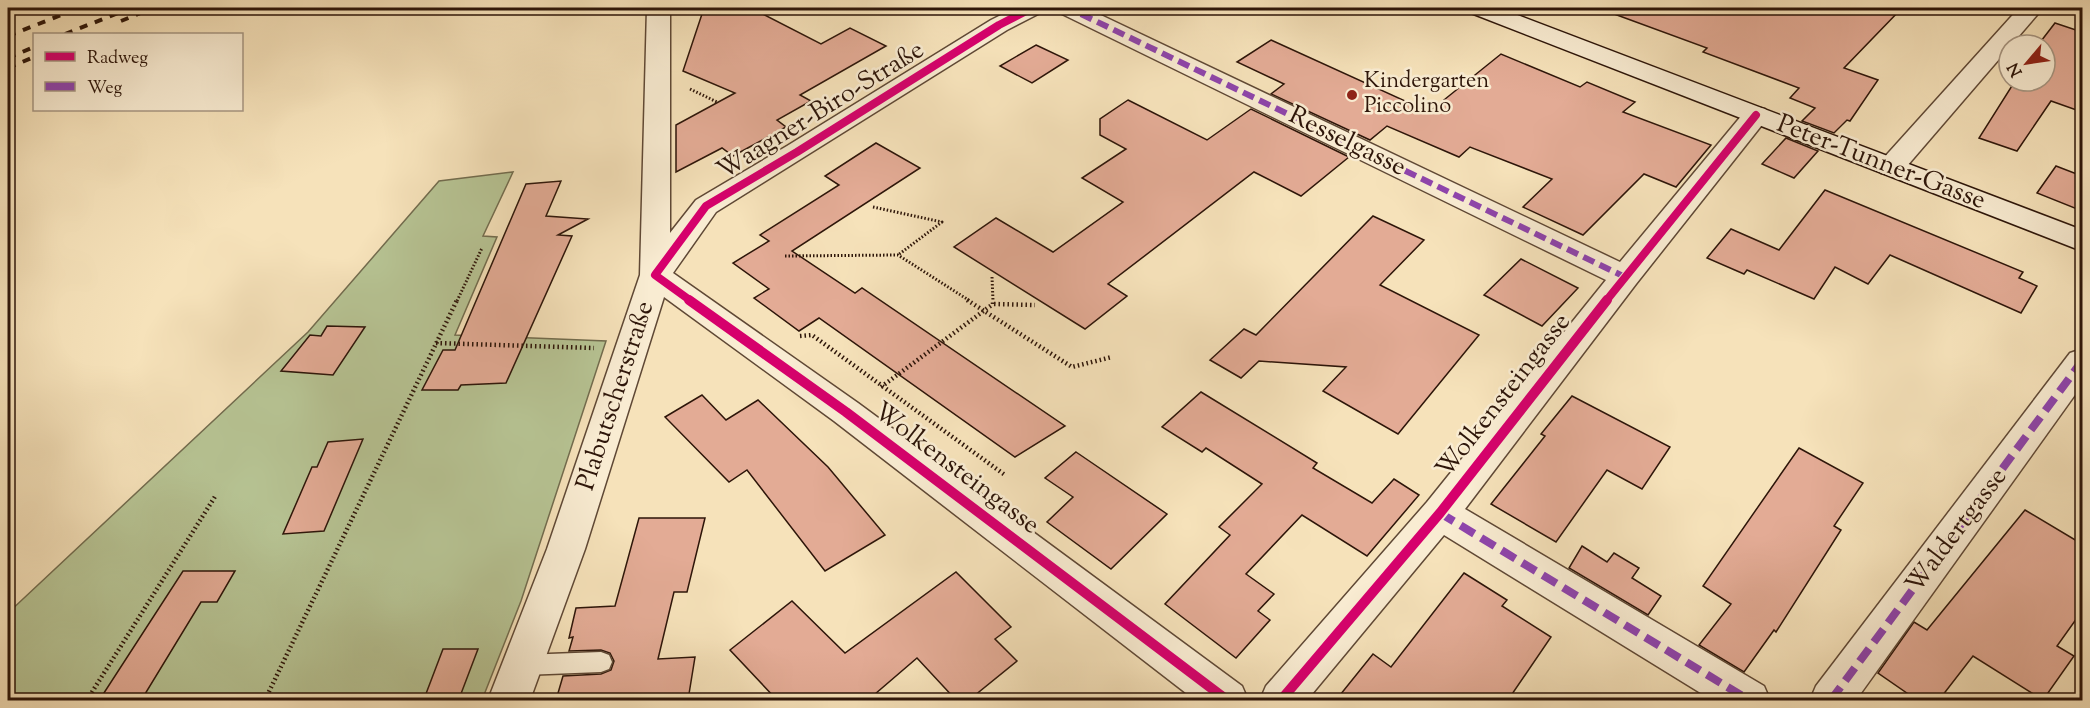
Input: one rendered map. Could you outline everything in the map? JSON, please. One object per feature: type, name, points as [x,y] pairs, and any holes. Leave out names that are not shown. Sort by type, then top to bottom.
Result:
[{"type":"street","name":"Plabutscherstraße","points":[[509,700],[566,549],[655,275],[658,8]]},
{"type":"street","name":"Waagner-Biro-Straße","points":[[655,275],[706,206],[797,152],[999,25],[1032,8]]},
{"type":"street","name":"Resselgasse","points":[[1068,8],[1625,277]]},
{"type":"street","name":"Peter-Tunner-Gasse","points":[[1479,8],[2082,241]]},
{"type":"street","points":[[1891,167],[2031,8]]},
{"type":"street","name":"Wolkensteingasse","points":[[1281,700],[1440,513],[1625,277],[1756,115]]},
{"type":"street","name":"Wolkensteingasse","points":[[655,275],[846,412],[1227,700]]},
{"type":"street","name":"Waldertgasse","points":[[1831,700],[2082,361]]},
{"type":"street","points":[[1440,513],[1749,700]]},
{"type":"lane","points":[[523,665],[601,662]]},
{"type":"path","points":[[873,207],[942,222],[898,255]]},
{"type":"path","points":[[265,700],[482,248]]},
{"type":"path","points":[[785,256],[898,255],[1072,367],[1112,357]]},
{"type":"path","points":[[992,277],[993,304]]},
{"type":"path","points":[[846,412],[993,304],[1035,305]]},
{"type":"path","points":[[793,330],[802,337],[812,335],[1005,475]]},
{"type":"path","points":[[436,343],[631,349]]},
{"type":"path","points":[[87,700],[216,495]]},
{"type":"green space","points":[[513,172],[483,236],[497,237],[455,335],[606,341],[521,601],[482,700],[8,700],[8,613],[308,332],[439,181]]},
{"type":"building","points":[[704,8],[751,8],[821,44],[850,28],[886,46],[800,95],[811,101],[777,120],[786,127],[733,156],[722,148],[676,172],[676,125],[735,93],[683,71]]},
{"type":"building","points":[[1607,8],[1902,8],[1844,68],[1878,80],[1850,121],[1847,120],[1834,133],[1802,121],[1815,108],[1790,98],[1799,88],[1703,52],[1707,48],[1606,11]]},
{"type":"building","points":[[2055,23],[2082,32],[2082,112],[2051,101],[2017,151],[1979,138],[2007,93],[2057,93],[2057,33],[2047,33]]},
{"type":"building","points":[[1271,40],[1429,112],[1501,54],[1580,87],[1587,82],[1635,102],[1623,112],[1711,145],[1676,187],[1644,174],[1583,235],[1523,207],[1552,179],[1470,147],[1459,157],[1387,126],[1370,140],[1271,94],[1284,84],[1237,62]]},
{"type":"building","points":[[1036,45],[1068,60],[1032,83],[1000,66]]},
{"type":"building","points":[[1128,100],[1207,140],[1251,109],[1349,157],[1301,196],[1254,172],[1108,284],[1127,296],[1085,329],[954,247],[996,218],[1053,252],[1123,202],[1082,178],[1126,149],[1100,135],[1100,119]]},
{"type":"building","points":[[1786,138],[1818,151],[1794,178],[1762,164]]},
{"type":"building","points":[[876,143],[920,168],[792,251],[855,293],[862,288],[1065,426],[1015,457],[819,318],[799,331],[754,298],[769,289],[733,263],[769,241],[760,235],[839,185],[825,176]]},
{"type":"building","points":[[2056,166],[2082,176],[2082,211],[2037,193]]},
{"type":"building","points":[[561,181],[546,216],[588,219],[558,235],[572,236],[506,383],[461,385],[458,390],[422,390],[443,350],[455,350],[526,184]]},
{"type":"building","points":[[1825,190],[2023,272],[2019,278],[2037,286],[2021,313],[1890,255],[1868,284],[1835,267],[1814,299],[1747,270],[1744,274],[1707,258],[1731,229],[1779,250]]},
{"type":"building","points":[[1373,216],[1424,240],[1380,285],[1479,335],[1398,434],[1323,391],[1346,367],[1259,361],[1241,378],[1210,360],[1244,329],[1256,335]]},
{"type":"building","points":[[1521,259],[1578,288],[1542,326],[1484,295]]},
{"type":"building","points":[[327,326],[365,327],[333,375],[281,371],[310,335],[321,336]]},
{"type":"building","points":[[1201,392],[1317,463],[1313,468],[1372,503],[1394,479],[1419,495],[1367,556],[1302,515],[1246,574],[1274,594],[1258,611],[1270,620],[1236,658],[1165,604],[1230,535],[1219,527],[1262,484],[1206,448],[1202,452],[1162,427]]},
{"type":"building","points":[[702,395],[726,420],[758,400],[828,467],[885,535],[825,571],[747,470],[729,482],[665,417]]},
{"type":"building","points":[[1572,396],[1670,447],[1642,489],[1607,470],[1556,542],[1491,504],[1545,436],[1541,434]]},
{"type":"building","points":[[363,439],[324,531],[283,534],[312,467],[317,467],[328,442]]},
{"type":"building","points":[[1799,448],[1863,483],[1834,526],[1841,530],[1776,632],[1774,630],[1744,672],[1699,645],[1731,604],[1703,586]]},
{"type":"building","points":[[1076,452],[1167,514],[1111,569],[1047,522],[1073,497],[1045,478]]},
{"type":"building","points":[[2025,510],[2082,544],[2082,611],[2057,646],[2074,656],[2043,700],[1973,656],[1939,700],[1917,700],[1878,673],[1914,622],[1927,630]]},
{"type":"building","points":[[639,518],[705,518],[687,592],[674,592],[658,659],[695,657],[688,700],[556,700],[563,676],[601,674],[611,670],[614,661],[610,653],[601,650],[569,651],[573,637],[569,638],[576,608],[615,606]]},
{"type":"building","points":[[1582,546],[1607,562],[1614,553],[1639,568],[1632,578],[1661,596],[1648,615],[1569,568]]},
{"type":"building","points":[[183,571],[235,571],[217,602],[201,602],[142,699],[100,699]]},
{"type":"building","points":[[956,572],[1011,627],[995,639],[1017,661],[969,700],[956,700],[917,658],[868,700],[777,700],[730,650],[792,601],[845,653]]},
{"type":"building","points":[[1464,573],[1507,600],[1502,606],[1551,637],[1508,700],[1336,700],[1373,654],[1391,667]]},
{"type":"building","points":[[443,649],[478,649],[459,699],[424,699]]},
{"type":"railway","points":[[8,36],[79,8]]},
{"type":"railway","points":[[68,33],[131,8]]},
{"type":"railway","points":[[121,21],[153,8]]},
{"type":"railway","points":[[8,58],[33,47]]},
{"type":"railway","points":[[8,68],[33,57]]},
{"type":"marked path","points":[[1081,14],[1625,277]]},
{"type":"marked path","points":[[1831,700],[2082,361]]},
{"type":"marked path","points":[[1440,513],[1749,700]]},
{"type":"cycle path","points":[[1032,8],[999,25],[797,152],[706,206],[655,275],[846,412],[1227,700]]},
{"type":"cycle path","points":[[1281,700],[1440,513],[1625,277],[1756,115]]},
{"type":"place","name":"Kindergarten Piccolino","points":[[1352,95]]}]
